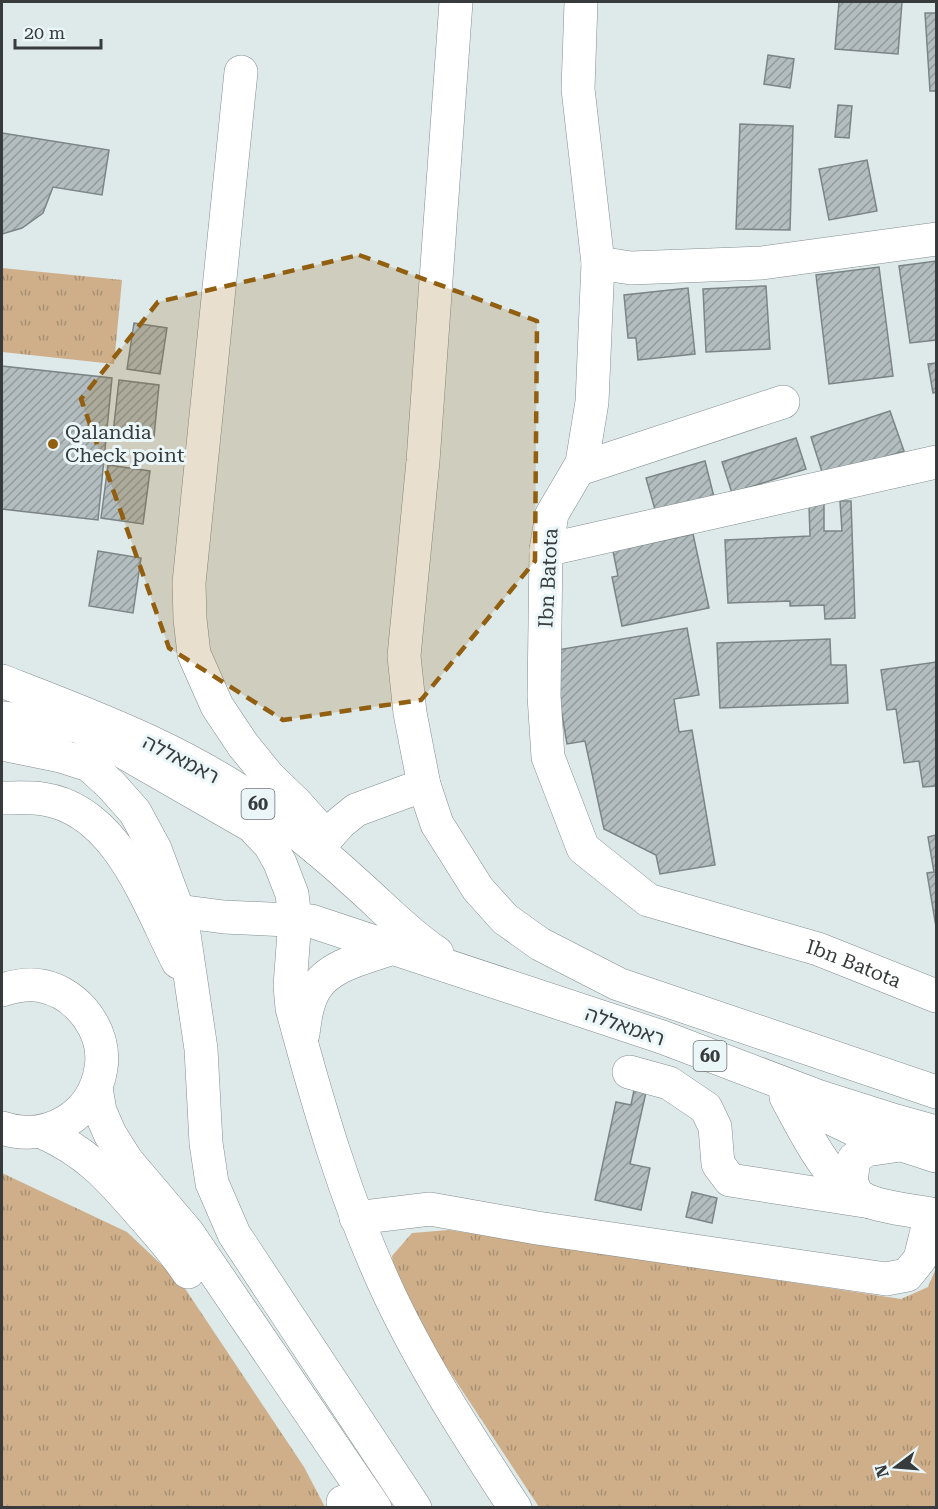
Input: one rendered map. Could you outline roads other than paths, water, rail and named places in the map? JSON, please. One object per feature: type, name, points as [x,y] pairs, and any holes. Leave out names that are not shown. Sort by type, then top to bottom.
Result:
[{"type":"main road","points":[[456,2],[423,460],[404,656],[410,713],[424,785],[437,824],[478,889],[505,919],[540,944],[618,984],[936,1092]]},
{"type":"main road","name":"Ibn Batota","points":[[581,2],[578,89],[598,263],[592,402],[582,463],[552,514],[546,550],[544,696],[548,757],[583,848],[648,900],[818,949],[936,996]]},
{"type":"main road","points":[[241,72],[189,583],[190,619],[194,654],[217,706],[243,745],[269,777],[315,824],[317,849]]},
{"type":"main road","points":[[598,263],[631,268],[762,263],[936,239]]},
{"type":"main road","points":[[579,469],[783,402]]},
{"type":"main road","points":[[546,550],[936,462]]},
{"type":"main road","name":"ראמאללה","points":[[2,681],[102,744],[225,781],[317,849],[410,934],[436,953],[483,978]]},
{"type":"main road","name":"60","points":[[2,718],[78,726],[102,744],[252,826],[270,845],[280,863],[292,894],[295,919],[224,917],[178,911],[155,849],[135,812],[111,785],[102,744]]},
{"type":"main road","name":"60","points":[[2,744],[61,756],[102,744]]},
{"type":"main road","name":"60","points":[[2,757],[40,752]]},
{"type":"main road","points":[[317,849],[340,823],[356,810],[424,785]]},
{"type":"main road","points":[[2,798],[44,799],[73,809],[100,828],[119,849],[193,992]]},
{"type":"main road","points":[[178,911],[184,934],[201,1049],[206,1143],[212,1183],[240,1242],[415,1508]]},
{"type":"main road","points":[[295,919],[290,986],[292,1008],[356,1218],[390,1297],[440,1391],[515,1508]]},
{"type":"main road","name":"ראמאללה","points":[[295,919],[311,921],[662,1037],[817,1096],[936,1132]]},
{"type":"main road","points":[[301,1042],[306,1013],[315,988],[333,970],[393,948]]},
{"type":"main road","points":[[2,990],[20,985],[42,986],[63,993],[80,1006],[93,1024],[100,1045],[101,1067],[96,1088],[87,1104],[74,1117],[42,1132],[15,1132],[2,1128]]},
{"type":"main road","points":[[734,1065],[786,1097],[853,1129],[936,1156]]},
{"type":"main road","points":[[356,1218],[430,1209],[537,1228],[886,1279],[907,1275],[920,1259],[934,1215],[864,1198],[730,1180],[718,1164],[716,1127],[706,1108],[669,1083],[629,1072]]},
{"type":"main road","points":[[96,1088],[100,1111],[110,1134],[127,1161],[188,1233],[375,1508]]},
{"type":"main road","points":[[786,1097],[817,1153],[837,1178],[864,1198]]},
{"type":"main road","points":[[42,1132],[62,1141],[108,1175],[174,1252],[346,1506]]},
{"type":"main road","points":[[864,1198],[851,1181],[854,1160],[866,1150],[900,1145]]},
{"type":"place","name":"Qalandia Check point","points":[[53,444]]}]
